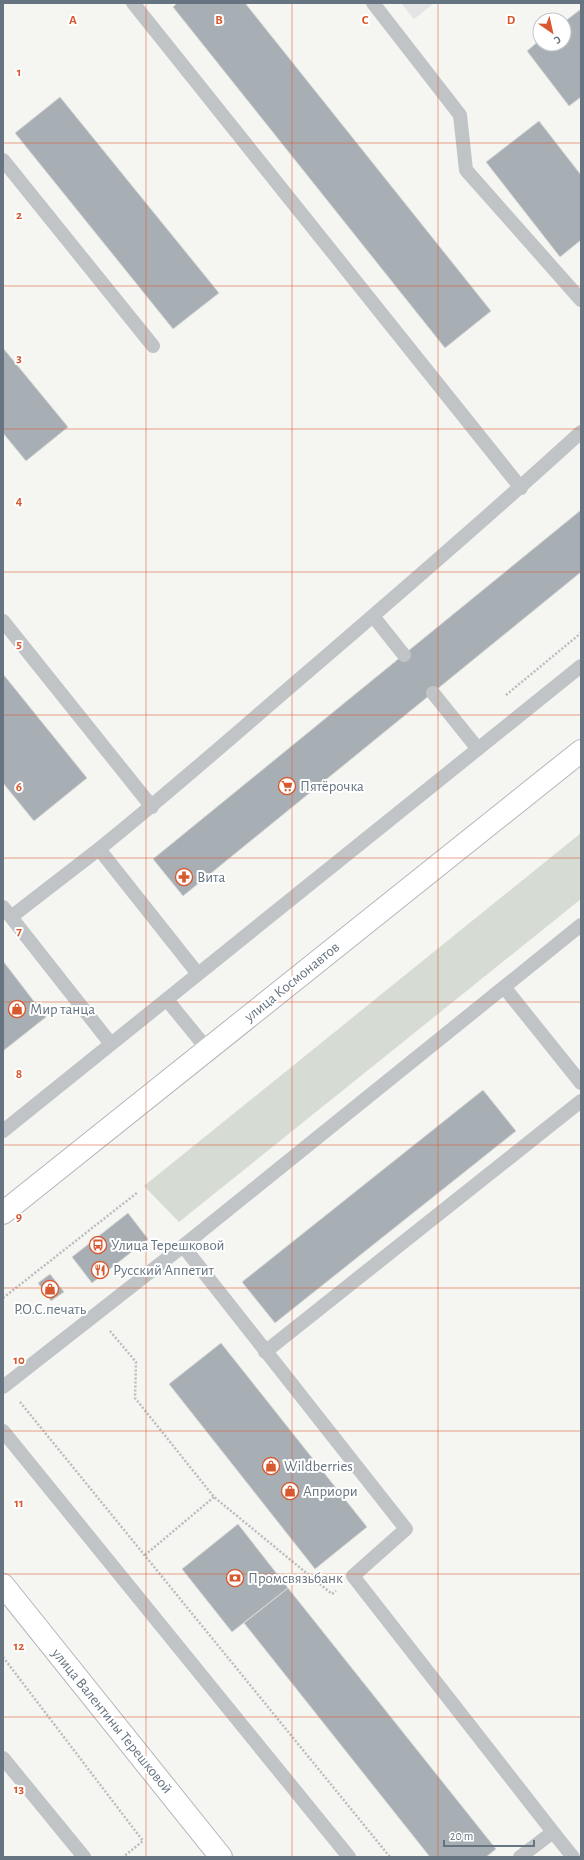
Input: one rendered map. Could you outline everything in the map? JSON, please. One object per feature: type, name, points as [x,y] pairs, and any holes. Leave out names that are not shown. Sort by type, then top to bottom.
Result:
[{"type":"main road","name":"улица Космонавтов","points":[[3,1213],[581,751]]},
{"type":"main road","name":"улица Валентины Терешковой","points":[[3,1585],[221,1857]]},
{"type":"lane","points":[[133,3],[521,488]]},
{"type":"lane","points":[[373,3],[460,115],[466,170],[581,300]]},
{"type":"lane","points":[[3,160],[153,346]]},
{"type":"lane","points":[[111,1044],[7,912],[99,849],[152,806],[521,488],[581,432]]},
{"type":"lane","points":[[373,616],[404,655]]},
{"type":"lane","points":[[3,621],[152,806]]},
{"type":"lane","points":[[3,1131],[581,666]]},
{"type":"lane","points":[[433,693],[478,749]]},
{"type":"lane","points":[[99,849],[198,974]]},
{"type":"lane","points":[[4,1386],[183,1246],[581,925]]},
{"type":"lane","points":[[504,987],[581,1083]]},
{"type":"lane","points":[[167,1000],[208,1050]]},
{"type":"lane","points":[[265,1352],[581,1101]]},
{"type":"lane","points":[[183,1246],[406,1529],[353,1576],[573,1857]]},
{"type":"lane","points":[[3,1431],[349,1857]]},
{"type":"lane","points":[[3,1758],[84,1857]]},
{"type":"lane","points":[[520,1857],[554,1832]]},
{"type":"path","points":[[3,1298],[138,1192]]},
{"type":"path","points":[[110,1331],[136,1362],[135,1398],[214,1497],[332,1594],[353,1576]]},
{"type":"path","points":[[4,1386],[145,1555],[390,1857]]},
{"type":"path","points":[[145,1555],[214,1497]]},
{"type":"path","points":[[3,1657],[143,1841],[123,1857]]},
{"type":"shaded area","points":[[401,3],[434,3],[414,19]]},
{"type":"shaded area","points":[[581,833],[581,899],[179,1222],[144,1186]]},
{"type":"building","points":[[177,3],[245,3],[491,311],[445,348],[173,7]]},
{"type":"building","points":[[581,9],[581,97],[569,106],[527,51],[532,47],[532,52],[572,52],[572,16]]},
{"type":"building","points":[[60,97],[219,293],[173,329],[15,133]]},
{"type":"building","points":[[539,121],[581,175],[581,240],[560,257],[486,162]]},
{"type":"building","points":[[3,348],[68,427],[26,461],[3,433]]},
{"type":"building","points":[[581,510],[581,572],[183,896],[153,859]]},
{"type":"building","points":[[3,674],[87,778],[34,821],[3,783]]},
{"type":"building","points":[[3,961],[46,1017],[3,1051]]},
{"type":"building","points":[[483,1090],[516,1131],[275,1323],[242,1282]]},
{"type":"building","points":[[128,1213],[148,1239],[92,1283],[72,1257]]},
{"type":"building","points":[[50,1274],[64,1292],[51,1301],[38,1283]]},
{"type":"building","points":[[221,1343],[367,1527],[315,1569],[169,1384]]},
{"type":"building","name":"Промсвязьбанк","points":[[238,1524],[288,1588],[232,1632],[182,1569]]},
{"type":"building","points":[[288,1588],[496,1849],[486,1857],[430,1857],[244,1623]]},
{"type":"place","name":"Пятёрочка","points":[[287,786]]},
{"type":"place","name":"Вита","points":[[184,877]]},
{"type":"place","name":"Мир танца","points":[[17,1009]]},
{"type":"place","name":"Улица Терешковой","points":[[98,1245]]},
{"type":"place","name":"Русский Аппетит","points":[[100,1270]]},
{"type":"place","name":"Р.О.С.печать","points":[[50,1289]]},
{"type":"place","name":"Wildberries","points":[[271,1466]]},
{"type":"place","name":"Априори","points":[[290,1491]]},
{"type":"place","name":"Промсвязьбанк","points":[[235,1578]]}]
